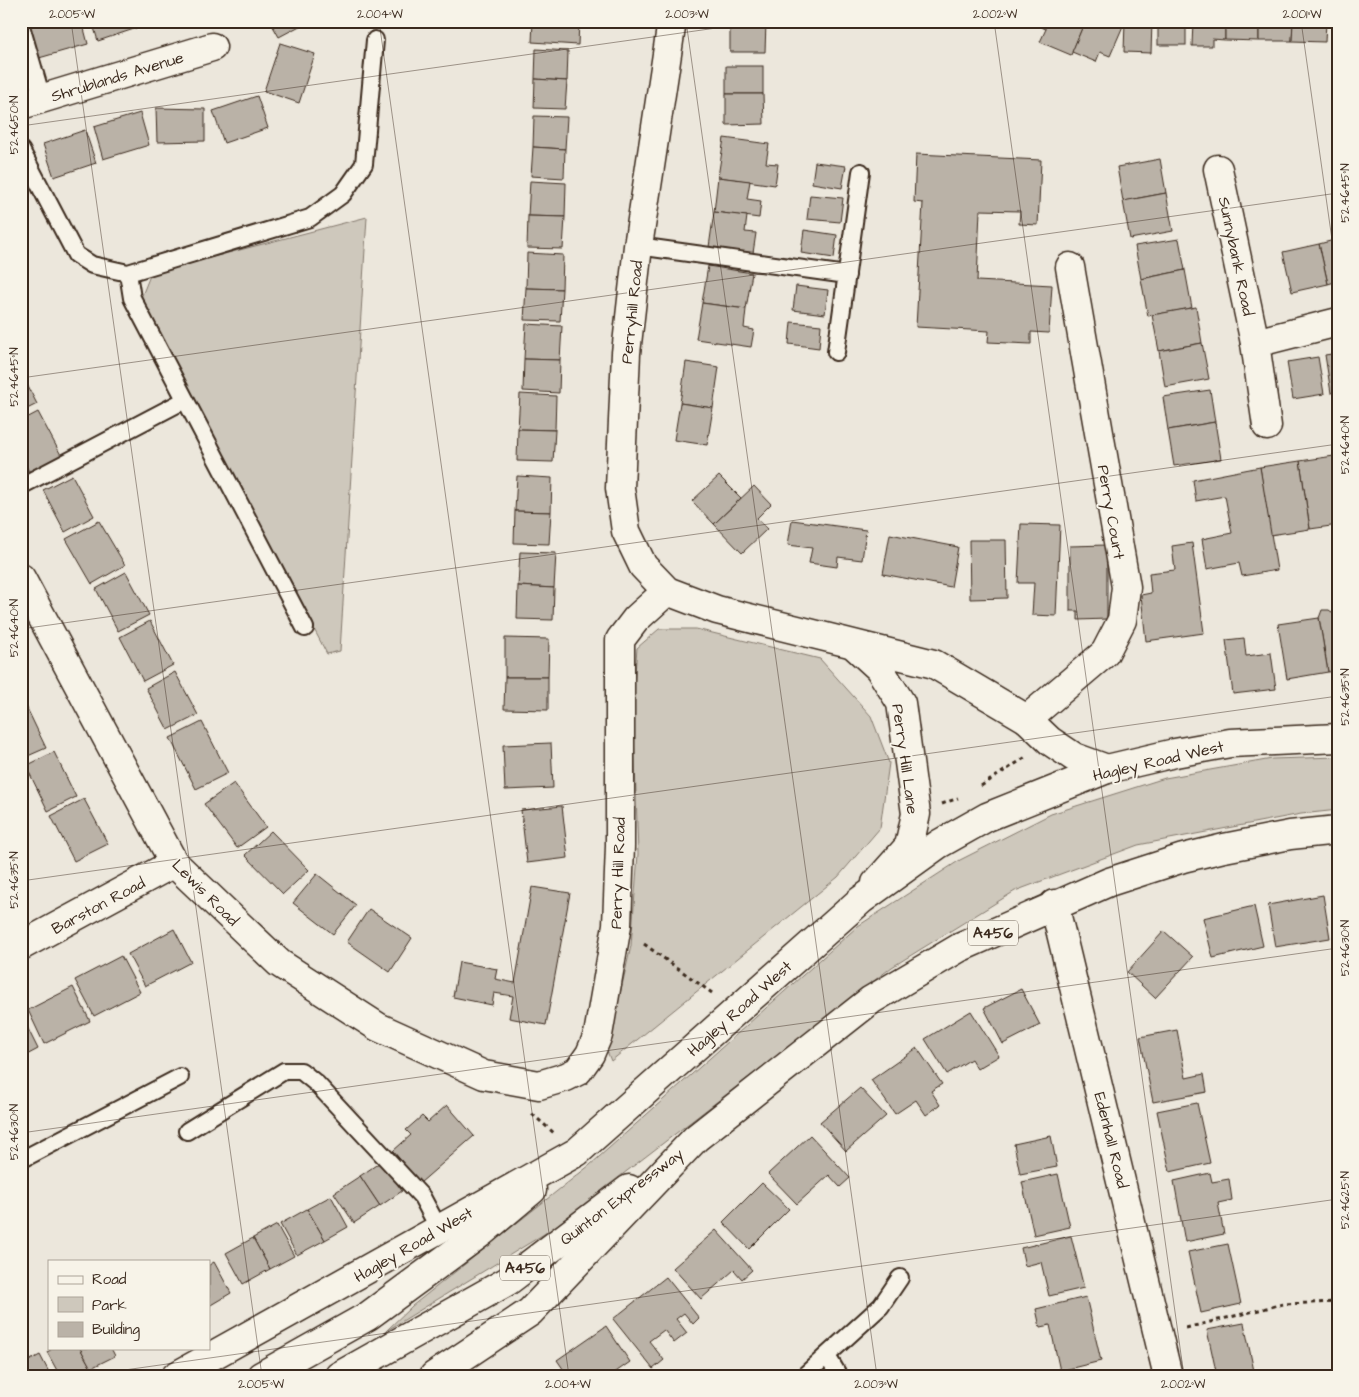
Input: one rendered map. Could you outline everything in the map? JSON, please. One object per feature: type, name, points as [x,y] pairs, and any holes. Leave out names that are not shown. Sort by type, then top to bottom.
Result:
[{"type":"main road","name":"Perryhill Road","points":[[667,591],[643,566],[626,531],[620,488],[626,353],[638,246],[672,21]]},
{"type":"main road","name":"Shrublands Avenue","points":[[31,102],[212,47]]},
{"type":"main road","name":"Sunnybank Road","points":[[1218,169],[1255,343],[1267,426]]},
{"type":"main road","name":"Perry Court","points":[[1027,719],[1104,653],[1122,620],[1126,587],[1070,266]]},
{"type":"main road","points":[[1255,343],[1338,322]]},
{"type":"main road","name":"Lewis Road","points":[[21,578],[174,864],[279,964],[378,1027],[484,1075]]},
{"type":"main road","name":"Perry Hill Lane","points":[[667,591],[717,610],[855,646],[934,664],[1027,719],[1050,741],[1074,757],[1107,769]]},
{"type":"main road","name":"Perry Hill Road","points":[[484,1075],[539,1085],[566,1077],[578,1071],[590,1054],[598,1036],[617,925],[620,846],[620,640],[636,619],[667,591]]},
{"type":"main road","name":"Perry Hill Lane","points":[[855,646],[879,668],[901,703],[916,814],[909,846],[861,900]]},
{"type":"main road","name":"Hagley Road West","points":[[176,1376],[577,1152],[861,900],[939,844],[987,817],[1107,769],[1230,743],[1338,738]]},
{"type":"main road","name":"A456","points":[[696,1138],[870,1000],[959,948],[1054,904],[1109,882],[1183,858],[1290,835],[1338,830]]},
{"type":"main road","name":"Barston Road","points":[[21,946],[174,864]]},
{"type":"main road","name":"Edenhall Road","points":[[1054,904],[1168,1376]]},
{"type":"main road","points":[[434,1376],[530,1312],[696,1138]]},
{"type":"main road","name":"Quinton Expressway","points":[[339,1376],[508,1281],[696,1138]]},
{"type":"main road","points":[[261,1376],[368,1316],[482,1232],[577,1152]]},
{"type":"lane","points":[[21,26],[31,102]]},
{"type":"lane","points":[[21,150],[76,255],[92,265],[128,273],[310,218],[343,194],[364,164],[375,40]]},
{"type":"lane","points":[[836,352],[861,172]]},
{"type":"lane","points":[[638,246],[847,275]]},
{"type":"lane","points":[[128,273],[132,298],[305,628]]},
{"type":"lane","points":[[21,486],[186,400]]},
{"type":"lane","points":[[187,1131],[284,1072],[301,1071],[317,1084],[422,1197],[439,1229]]},
{"type":"lane","points":[[21,1160],[180,1076]]},
{"type":"lane","points":[[804,1376],[881,1306],[900,1278]]},
{"type":"lane","points":[[827,1356],[839,1376]]},
{"type":"path","points":[[978,788],[1050,741]]},
{"type":"path","points":[[916,814],[962,796]]},
{"type":"path","points":[[617,925],[736,1010]]},
{"type":"path","points":[[1159,1334],[1283,1304],[1338,1302]]},
{"type":"green space","points":[[367,217],[340,651],[327,654],[141,298],[151,273]]},
{"type":"green space","points":[[659,629],[696,629],[820,659],[871,716],[889,763],[880,828],[838,877],[611,1061],[607,1051],[631,946],[638,854],[633,699],[637,648]]},
{"type":"green space","points":[[1338,757],[1338,810],[1301,814],[1138,845],[1015,891],[892,967],[549,1231],[386,1331],[412,1306],[590,1165],[858,926],[960,860],[1051,814],[1165,778],[1272,759]]},
{"type":"building","points":[[82,21],[88,44],[39,58],[28,22]]},
{"type":"building","points":[[92,21],[138,21],[140,27],[98,41]]},
{"type":"building","points":[[270,21],[309,21],[279,37]]},
{"type":"building","points":[[533,21],[579,21],[578,45],[532,42]]},
{"type":"building","points":[[1041,21],[1085,21],[1071,55],[1040,42],[1046,29],[1039,26]]},
{"type":"building","points":[[1085,21],[1111,21],[1123,26],[1110,56],[1100,52],[1096,62],[1072,52]]},
{"type":"building","points":[[1125,21],[1152,21],[1151,53],[1124,52]]},
{"type":"building","points":[[1158,21],[1186,21],[1186,45],[1158,45]]},
{"type":"building","points":[[1193,21],[1225,21],[1225,40],[1212,39],[1212,46],[1192,46]]},
{"type":"building","points":[[1225,21],[1259,21],[1259,41],[1225,40]]},
{"type":"building","points":[[1259,21],[1293,21],[1292,41],[1259,41]]},
{"type":"building","points":[[1293,21],[1326,21],[1325,42],[1292,41]]},
{"type":"building","points":[[1335,21],[1338,21],[1338,45],[1334,45]]},
{"type":"building","points":[[730,22],[766,22],[765,52],[730,52]]},
{"type":"building","points":[[280,43],[315,54],[299,103],[264,91]]},
{"type":"building","points":[[536,49],[568,51],[567,81],[535,79]]},
{"type":"building","points":[[726,66],[763,66],[763,94],[726,94]]},
{"type":"building","points":[[535,79],[567,81],[565,109],[534,108]]},
{"type":"building","points":[[726,94],[763,94],[764,124],[726,125]]},
{"type":"building","points":[[257,96],[268,128],[224,143],[213,111]]},
{"type":"building","points":[[156,108],[205,109],[205,141],[157,142]]},
{"type":"building","points":[[140,113],[149,145],[103,159],[94,127]]},
{"type":"building","points":[[534,116],[567,117],[565,149],[533,147]]},
{"type":"building","points":[[85,130],[96,163],[54,177],[43,144]]},
{"type":"building","points":[[724,138],[769,144],[766,163],[778,164],[775,185],[718,177]]},
{"type":"building","points":[[533,147],[565,149],[564,178],[531,176]]},
{"type":"building","points":[[916,154],[1041,160],[1038,225],[1019,224],[1020,211],[980,210],[977,281],[1052,285],[1049,333],[1031,332],[1031,344],[988,342],[989,331],[916,327],[923,203],[914,202]]},
{"type":"building","points":[[1160,159],[1166,193],[1123,201],[1117,167]]},
{"type":"building","points":[[815,162],[846,166],[842,188],[812,183]]},
{"type":"building","points":[[718,177],[750,181],[747,199],[761,201],[759,218],[714,212]]},
{"type":"building","points":[[530,181],[566,183],[565,217],[528,216]]},
{"type":"building","points":[[1166,193],[1173,231],[1130,239],[1123,201]]},
{"type":"building","points":[[810,195],[843,198],[840,222],[807,219]]},
{"type":"building","points":[[714,212],[747,216],[745,232],[756,233],[753,253],[709,247]]},
{"type":"building","points":[[528,216],[565,217],[563,249],[527,248]]},
{"type":"building","points":[[804,230],[837,235],[834,258],[801,253]]},
{"type":"building","points":[[1179,239],[1185,270],[1141,279],[1135,246]]},
{"type":"building","points":[[1338,239],[1338,281],[1328,284],[1319,244]]},
{"type":"building","points":[[1319,244],[1328,284],[1292,292],[1283,252]]},
{"type":"building","points":[[527,253],[563,255],[562,289],[526,288]]},
{"type":"building","points":[[708,266],[752,273],[746,309],[702,303]]},
{"type":"building","points":[[1185,270],[1192,308],[1148,316],[1141,279]]},
{"type":"building","points":[[796,286],[828,290],[825,314],[793,310]]},
{"type":"building","points":[[526,288],[562,289],[560,321],[524,320]]},
{"type":"building","points":[[702,303],[746,309],[744,328],[754,330],[751,347],[696,339]]},
{"type":"building","points":[[1196,307],[1202,343],[1159,351],[1152,315]]},
{"type":"building","points":[[791,322],[821,325],[819,348],[789,344]]},
{"type":"building","points":[[526,324],[562,326],[560,360],[524,359]]},
{"type":"building","points":[[1202,343],[1209,379],[1165,387],[1159,351]]},
{"type":"building","points":[[1338,353],[1338,392],[1331,393],[1325,355]]},
{"type":"building","points":[[1318,357],[1324,394],[1293,399],[1287,362]]},
{"type":"building","points":[[524,359],[560,360],[559,393],[523,391]]},
{"type":"building","points":[[686,362],[719,367],[713,408],[680,403]]},
{"type":"building","points":[[21,373],[37,404],[21,412]]},
{"type":"building","points":[[1210,390],[1215,422],[1168,430],[1163,397]]},
{"type":"building","points":[[520,394],[556,396],[555,430],[518,429]]},
{"type":"building","points":[[680,403],[713,408],[707,445],[674,440]]},
{"type":"building","points":[[38,412],[62,457],[30,473],[21,457],[21,421]]},
{"type":"building","points":[[1215,422],[1221,459],[1174,466],[1168,430]]},
{"type":"building","points":[[518,429],[555,430],[553,462],[517,461]]},
{"type":"building","points":[[1334,456],[1338,478],[1338,525],[1310,529],[1300,461]]},
{"type":"building","points":[[1300,461],[1310,529],[1270,535],[1260,467]]},
{"type":"building","points":[[1260,467],[1277,570],[1242,576],[1239,563],[1207,569],[1202,539],[1232,533],[1225,496],[1196,501],[1193,480]]},
{"type":"building","points":[[72,475],[94,516],[65,532],[43,490]]},
{"type":"building","points":[[517,476],[552,478],[551,512],[515,511]]},
{"type":"building","points":[[719,476],[741,498],[714,524],[692,501]]},
{"type":"building","points":[[754,486],[771,504],[757,518],[767,529],[742,553],[714,524]]},
{"type":"building","points":[[515,511],[551,512],[549,544],[514,543]]},
{"type":"building","points":[[792,520],[866,530],[862,560],[838,557],[837,567],[809,563],[812,548],[788,545]]},
{"type":"building","points":[[99,521],[125,565],[92,584],[66,539]]},
{"type":"building","points":[[1021,524],[1060,525],[1056,616],[1032,615],[1034,583],[1018,583]]},
{"type":"building","points":[[890,534],[958,547],[951,587],[883,574]]},
{"type":"building","points":[[969,540],[1006,540],[1007,598],[970,599]]},
{"type":"building","points":[[1192,543],[1204,633],[1146,641],[1141,595],[1151,593],[1149,573],[1175,570],[1172,546]]},
{"type":"building","points":[[1107,545],[1107,619],[1078,620],[1078,611],[1070,611],[1070,546]]},
{"type":"building","points":[[520,552],[556,553],[554,588],[518,586]]},
{"type":"building","points":[[126,572],[149,615],[118,631],[96,589]]},
{"type":"building","points":[[518,586],[554,588],[553,620],[517,619]]},
{"type":"building","points":[[1322,610],[1329,610],[1336,615],[1338,671],[1328,672],[1319,618]]},
{"type":"building","points":[[1319,618],[1328,672],[1287,679],[1278,624]]},
{"type":"building","points":[[150,621],[173,665],[143,681],[120,637]]},
{"type":"building","points":[[505,638],[549,639],[548,677],[505,677]]},
{"type":"building","points":[[1244,638],[1246,656],[1271,653],[1276,689],[1233,694],[1226,640]]},
{"type":"building","points":[[175,672],[198,715],[168,730],[146,688]]},
{"type":"building","points":[[505,677],[548,677],[548,710],[504,709]]},
{"type":"building","points":[[24,702],[46,748],[21,759],[21,704]]},
{"type":"building","points":[[202,722],[228,773],[196,789],[170,738]]},
{"type":"building","points":[[551,743],[553,788],[505,790],[503,745]]},
{"type":"building","points":[[54,752],[76,797],[48,811],[26,766]]},
{"type":"building","points":[[234,783],[266,827],[237,848],[204,804]]},
{"type":"building","points":[[84,799],[108,844],[74,861],[51,816]]},
{"type":"building","points":[[562,806],[568,858],[527,863],[521,810]]},
{"type":"building","points":[[271,831],[309,870],[283,894],[245,855]]},
{"type":"building","points":[[317,874],[356,905],[333,934],[293,903]]},
{"type":"building","points":[[532,887],[570,893],[546,1025],[509,1018],[513,996],[494,993],[492,1005],[453,997],[459,962],[497,969],[495,979],[515,983]]},
{"type":"building","points":[[1323,895],[1330,938],[1275,947],[1268,905]]},
{"type":"building","points":[[1254,906],[1263,946],[1213,958],[1203,918]]},
{"type":"building","points":[[369,909],[412,938],[390,972],[347,942]]},
{"type":"building","points":[[174,929],[191,962],[145,986],[128,954]]},
{"type":"building","points":[[1164,931],[1193,957],[1155,998],[1127,972]]},
{"type":"building","points":[[121,956],[140,992],[94,1016],[75,980]]},
{"type":"building","points":[[73,987],[90,1021],[44,1044],[28,1010]]},
{"type":"building","points":[[1021,989],[1040,1025],[1003,1044],[984,1008]]},
{"type":"building","points":[[971,1011],[999,1056],[977,1069],[971,1059],[947,1074],[925,1039]]},
{"type":"building","points":[[23,1019],[38,1049],[21,1058],[21,1020]]},
{"type":"building","points":[[1177,1030],[1186,1078],[1204,1074],[1207,1092],[1153,1102],[1140,1037]]},
{"type":"building","points":[[917,1048],[942,1084],[931,1091],[940,1105],[926,1115],[916,1100],[895,1114],[871,1080]]},
{"type":"building","points":[[860,1088],[886,1116],[846,1151],[820,1122]]},
{"type":"building","points":[[1197,1103],[1210,1163],[1170,1172],[1157,1111]]},
{"type":"building","points":[[447,1105],[474,1136],[420,1183],[393,1151],[411,1135],[406,1130],[422,1116],[428,1122]]},
{"type":"building","points":[[810,1135],[850,1178],[840,1187],[829,1175],[797,1204],[768,1174]]},
{"type":"building","points":[[1051,1136],[1057,1167],[1020,1174],[1014,1144]]},
{"type":"building","points":[[382,1161],[402,1191],[380,1206],[360,1176]]},
{"type":"building","points":[[1210,1173],[1212,1182],[1229,1179],[1232,1200],[1218,1203],[1224,1234],[1185,1242],[1174,1181]]},
{"type":"building","points":[[1058,1174],[1070,1227],[1034,1235],[1022,1182]]},
{"type":"building","points":[[360,1176],[380,1206],[354,1223],[334,1193]]},
{"type":"building","points":[[762,1183],[789,1209],[749,1249],[723,1222]]},
{"type":"building","points":[[331,1196],[348,1227],[325,1240],[307,1209]]},
{"type":"building","points":[[307,1209],[325,1240],[297,1255],[280,1224]]},
{"type":"building","points":[[277,1225],[294,1256],[270,1269],[253,1238]]},
{"type":"building","points":[[716,1230],[752,1270],[742,1279],[734,1270],[701,1299],[673,1268]]},
{"type":"building","points":[[1071,1236],[1084,1288],[1049,1296],[1041,1262],[1025,1266],[1021,1248]]},
{"type":"building","points":[[253,1238],[270,1269],[243,1284],[226,1253]]},
{"type":"building","points":[[1228,1244],[1241,1304],[1201,1313],[1188,1252]]},
{"type":"building","points":[[214,1262],[231,1293],[210,1305],[210,1264]]},
{"type":"building","points":[[666,1277],[699,1318],[693,1324],[684,1313],[676,1319],[687,1333],[674,1343],[664,1330],[649,1341],[664,1360],[653,1369],[613,1319]]},
{"type":"building","points":[[1086,1297],[1101,1361],[1060,1371],[1050,1325],[1040,1327],[1036,1309]]},
{"type":"building","points":[[1244,1323],[1255,1376],[1217,1376],[1207,1330]]},
{"type":"building","points":[[606,1326],[630,1362],[610,1376],[568,1376],[557,1360]]},
{"type":"building","points":[[50,1350],[81,1350],[91,1368],[78,1376],[60,1376],[47,1352]]},
{"type":"building","points":[[81,1350],[112,1350],[115,1356],[91,1368]]},
{"type":"building","points":[[40,1355],[51,1376],[21,1376],[21,1365]]}]
